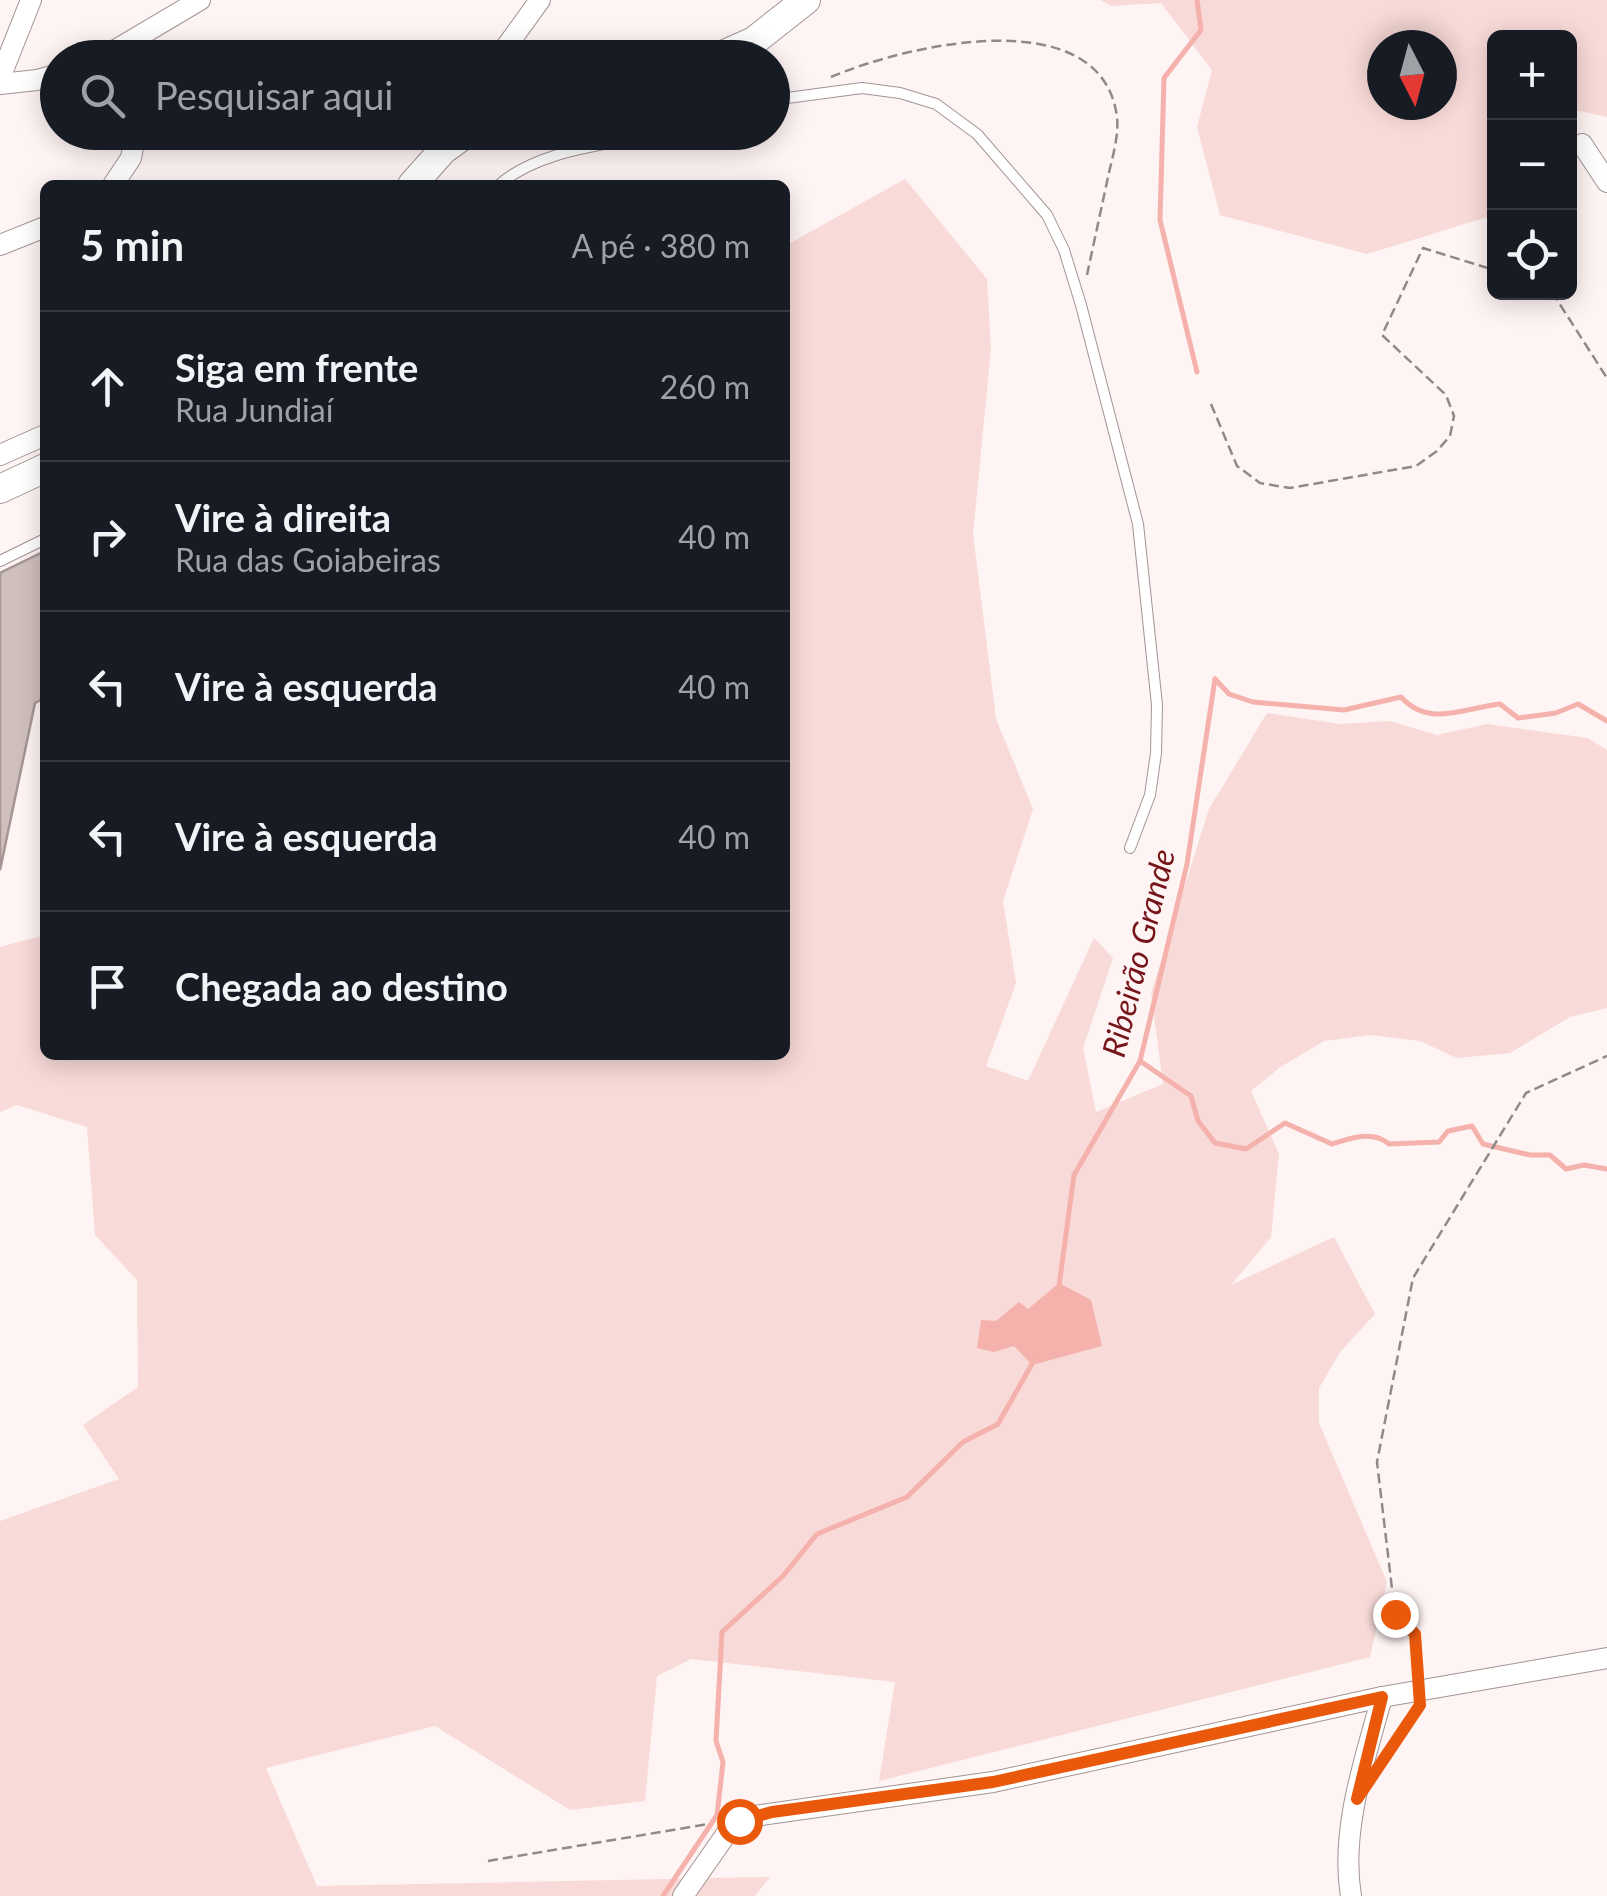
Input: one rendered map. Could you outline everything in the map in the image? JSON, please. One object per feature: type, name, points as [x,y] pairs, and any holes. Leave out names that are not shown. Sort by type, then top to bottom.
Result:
[{"type":"main road","points":[[755,40],[806,0]]},
{"type":"main road","points":[[416,180],[443,150]]},
{"type":"main road","points":[[6,481],[40,470]]},
{"type":"street","points":[[31,0],[0,81],[40,79]]},
{"type":"street","points":[[133,40],[200,0]]},
{"type":"street","points":[[511,40],[540,0]]},
{"type":"street","points":[[142,35],[142,40]]},
{"type":"street","points":[[1582,144],[1607,182]]},
{"type":"street","points":[[116,180],[133,150]]},
{"type":"street","points":[[0,246],[40,229]]},
{"type":"street","points":[[0,455],[40,436]]},
{"type":"street","points":[[683,1896],[739,1821],[772,1812],[993,1782],[1382,1697],[1607,1658]]},
{"type":"street","points":[[1350,1896],[1351,1833],[1382,1697]]},
{"type":"lane","points":[[790,98],[862,88],[900,93],[936,104],[978,134],[1047,215],[1064,250],[1138,524],[1157,705],[1156,753],[1150,795],[1130,848]]},
{"type":"lane","points":[[505,180],[556,156],[584,150]]},
{"type":"lane","points":[[0,562],[40,542]]},
{"type":"path","points":[[819,82],[867,62],[945,40],[986,36],[1044,39]]},
{"type":"path","points":[[1076,50],[1090,59],[1108,84],[1117,130],[1081,306]]},
{"type":"path","points":[[1211,404],[1237,466],[1260,483],[1290,488],[1416,466],[1450,436],[1454,416],[1446,395],[1382,335],[1423,248],[1487,268]]},
{"type":"path","points":[[1557,300],[1607,378]]},
{"type":"path","points":[[1378,1768],[1420,1705],[1415,1634],[1395,1614],[1378,1462],[1413,1278],[1526,1093],[1607,1056]]},
{"type":"path","points":[[488,1861],[697,1826]]},
{"type":"shaded area","points":[[1100,0],[1607,0],[1607,117],[1577,111],[1577,30],[1487,30],[1487,217],[1367,254],[1220,215],[1197,127],[1212,70],[1161,3],[1111,6]]},
{"type":"shaded area","points":[[905,179],[987,279],[991,349],[973,534],[996,719],[1033,809],[1003,901],[1016,983],[986,1066],[1028,1081],[1094,938],[1113,958],[1083,1048],[1096,1112],[1163,1084],[1151,993],[1209,809],[1267,713],[1340,724],[1390,721],[1437,735],[1487,724],[1588,738],[1607,750],[1607,1008],[1570,1017],[1510,1053],[1457,1058],[1420,1041],[1370,1035],[1324,1041],[1279,1068],[1251,1091],[1279,1154],[1271,1237],[1231,1285],[1334,1237],[1375,1314],[1340,1352],[1319,1388],[1319,1423],[1387,1582],[1370,1657],[879,1781],[895,1682],[691,1659],[657,1676],[645,1801],[570,1810],[435,1726],[266,1768],[317,1886],[770,1877],[755,1896],[0,1896],[0,1521],[119,1479],[83,1425],[138,1387],[137,1280],[95,1235],[87,1127],[17,1105],[0,1112],[0,947],[40,936],[40,1060],[790,1060],[790,243]]},
{"type":"shaded area","points":[[1059,1283],[1091,1300],[1102,1346],[1032,1365],[1014,1346],[994,1352],[977,1348],[981,1320],[996,1321],[1019,1302],[1028,1309]]},
{"type":"building","points":[[40,553],[40,700],[35,703],[0,870],[0,573]]},
{"type":"waterway","name":"Ribeirão Grande","points":[[1197,0],[1201,30],[1164,78],[1160,220],[1197,372]]},
{"type":"waterway","points":[[1215,679],[1229,694],[1253,702],[1344,710],[1401,697],[1423,712],[1447,714],[1500,704],[1518,718],[1556,713],[1578,704],[1607,721]]},
{"type":"waterway","name":"Ribeirão Grande","points":[[1059,1286],[1074,1175],[1140,1061],[1187,864],[1215,679]]},
{"type":"waterway","points":[[1140,1061],[1191,1096],[1198,1121],[1215,1143],[1246,1149],[1285,1123],[1332,1144],[1369,1136],[1389,1144],[1439,1142],[1448,1131],[1472,1126],[1483,1144],[1530,1155],[1550,1155],[1566,1169],[1584,1165],[1607,1169]]},
{"type":"waterway","points":[[663,1896],[717,1815],[723,1762],[716,1741],[722,1632],[783,1576],[817,1534],[907,1497],[963,1442],[998,1424],[1033,1362]]},
{"type":"route","points":[[739,1821],[772,1812],[993,1782],[1382,1697],[1357,1799],[1420,1705],[1415,1634],[1395,1614]]}]
